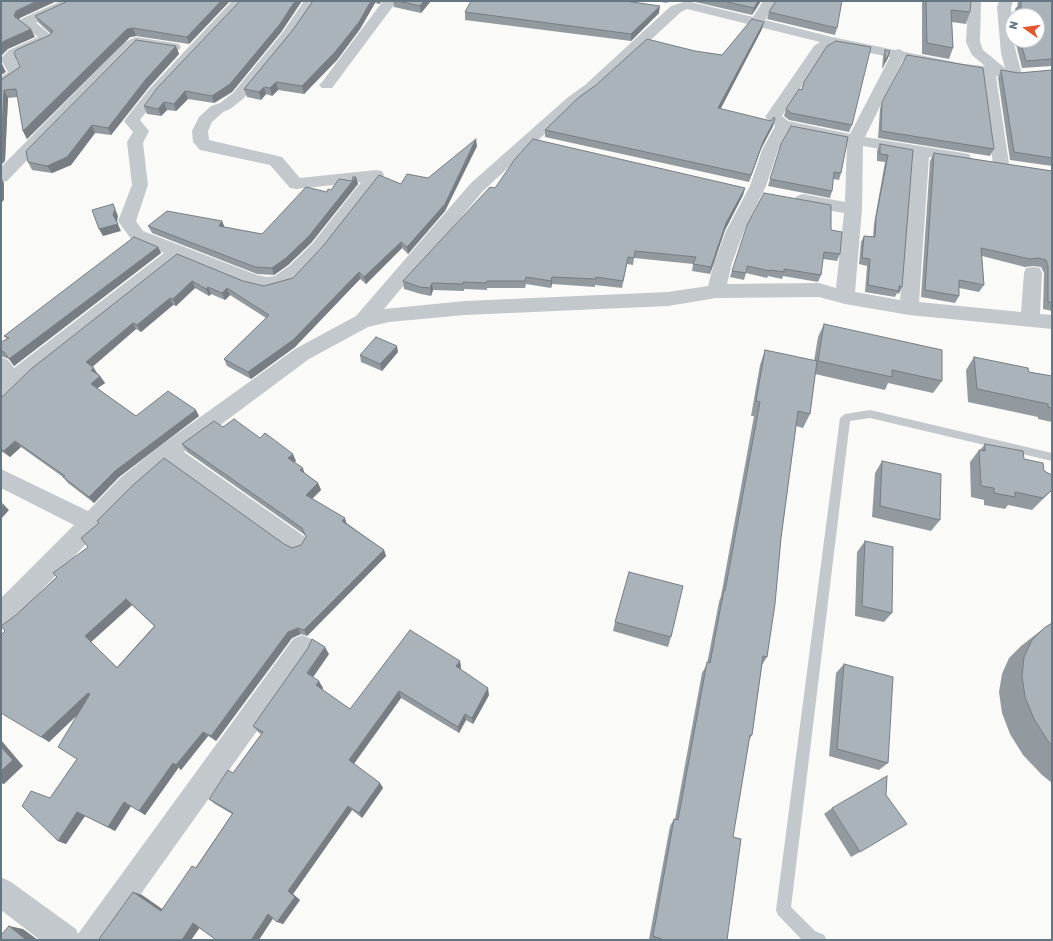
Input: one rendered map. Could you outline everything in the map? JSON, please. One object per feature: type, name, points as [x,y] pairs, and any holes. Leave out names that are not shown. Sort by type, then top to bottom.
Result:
[{"type":"street","points":[[1,84],[16,73],[8,59],[11,56],[48,38],[26,22],[72,1]]},
{"type":"street","points":[[240,1],[194,51],[155,90],[141,111],[136,114],[132,121],[141,131],[139,138],[135,142],[140,185],[127,221],[137,235],[253,281],[267,284],[279,282],[288,278],[318,248],[376,175],[296,184],[276,160],[206,146],[201,142],[200,131],[205,120],[213,112],[225,106],[238,96],[288,35],[311,1]]},
{"type":"street","points":[[327,84],[390,1]]},
{"type":"street","points":[[756,22],[770,1]]},
{"type":"street","points":[[959,1],[975,2],[973,42],[977,52],[1001,73]]},
{"type":"street","points":[[832,41],[819,49],[791,93],[773,117],[783,125],[921,152],[996,163],[1001,73],[1008,53],[1004,7],[1006,1]]},
{"type":"street","points":[[363,321],[477,187],[538,142],[572,101],[590,88],[676,9],[686,5],[710,5],[756,22],[832,41],[899,53],[964,68],[1001,73],[1030,74]]},
{"type":"street","points":[[659,7],[676,9]]},
{"type":"street","points":[[1,177],[136,41],[194,51]]},
{"type":"street","points":[[845,297],[853,209],[854,140],[899,53]]},
{"type":"street","points":[[716,291],[722,263],[735,231],[762,193],[770,150],[783,125]]},
{"type":"street","points":[[909,308],[921,152]]},
{"type":"street","points":[[762,193],[853,209]]},
{"type":"street","points":[[5,378],[177,252]]},
{"type":"street","points":[[1030,318],[1033,273]]},
{"type":"street","points":[[1,615],[128,485],[168,452],[302,354],[363,321],[389,315],[465,308],[668,299],[716,291],[819,290],[845,297],[909,308],[1030,318],[1052,322]]},
{"type":"street","points":[[168,452],[296,543]]},
{"type":"street","points":[[1,478],[91,523]]},
{"type":"street","points":[[90,940],[302,647]]},
{"type":"street","points":[[1,892],[65,940]]},
{"type":"lane","points":[[819,940],[811,938],[783,910],[844,418],[870,414],[1052,457]]},
{"type":"building","points":[[1,1],[37,1],[16,11],[14,16],[31,29],[4,41],[1,44]]},
{"type":"building","points":[[68,1],[221,1],[187,37],[133,28],[127,29],[23,131],[16,89],[4,90],[1,149],[1,80],[20,67],[14,53],[16,50],[50,35],[53,31],[35,16]]},
{"type":"building","points":[[240,1],[295,1],[280,24],[230,84],[212,96],[185,91],[174,104],[164,102],[158,109],[144,106],[158,87]]},
{"type":"building","points":[[313,1],[371,1],[359,22],[335,52],[302,86],[276,82],[270,88],[264,87],[259,92],[244,89],[292,31]]},
{"type":"building","points":[[398,1],[424,1],[420,6]]},
{"type":"building","points":[[471,1],[625,1],[660,6],[631,34],[465,12]]},
{"type":"building","points":[[723,1],[758,1],[754,8]]},
{"type":"building","points":[[776,1],[842,1],[837,28],[769,12]]},
{"type":"building","points":[[926,1],[971,1],[970,12],[951,10],[953,48],[927,43]]},
{"type":"building","points":[[1021,1],[1052,1],[1052,59],[1026,61],[1022,48],[1045,48],[1045,8],[1021,8]]},
{"type":"building","points":[[752,19],[764,22],[718,108],[771,121],[774,117],[775,119],[763,142],[751,175],[545,130],[578,98],[596,85],[647,39],[695,51],[722,55]]},
{"type":"building","points":[[136,40],[176,46],[146,79],[108,128],[92,125],[67,157],[47,166],[28,162],[26,151]]},
{"type":"building","points":[[836,41],[871,47],[852,125],[791,113],[786,109],[799,89],[802,90],[804,82],[827,46]]},
{"type":"building","points":[[885,50],[890,51],[885,62]]},
{"type":"building","points":[[907,55],[983,68],[994,149],[881,131],[882,102]]},
{"type":"building","points":[[1001,70],[1019,73],[1052,70],[1052,158],[1014,152]]},
{"type":"building","points":[[791,126],[848,137],[841,173],[834,172],[832,191],[770,179],[781,144]]},
{"type":"building","points":[[476,139],[445,204],[407,247],[401,242],[364,277],[359,272],[293,340],[248,372],[224,359],[269,315],[227,288],[222,293],[208,287],[206,289],[192,281],[173,299],[170,298],[137,325],[133,323],[86,362],[94,368],[91,370],[100,376],[91,384],[136,416],[168,391],[196,410],[115,471],[89,497],[63,477],[65,476],[15,441],[4,451],[1,449],[1,398],[31,369],[177,254],[243,281],[264,286],[293,278],[323,246],[379,175],[401,184],[407,174],[428,178]]},
{"type":"building","points":[[533,139],[745,188],[726,223],[711,267],[693,264],[696,257],[635,251],[634,258],[628,257],[623,281],[596,277],[596,279],[552,277],[551,281],[526,277],[525,281],[487,281],[486,283],[463,282],[463,284],[432,283],[430,288],[420,287],[403,281],[490,187],[495,188],[515,159]]},
{"type":"building","points":[[880,144],[913,150],[902,287],[899,286],[899,291],[868,285],[870,259],[862,258],[864,236],[875,237],[876,217],[888,155],[880,154]]},
{"type":"building","points":[[934,153],[1052,171],[1052,302],[1048,302],[1048,266],[1046,260],[1038,258],[1030,259],[981,248],[984,285],[959,280],[959,296],[925,290]]},
{"type":"building","points":[[353,177],[356,177],[309,236],[286,258],[272,268],[255,267],[148,226],[167,211],[222,221],[219,226],[262,234],[306,187],[327,192],[328,189],[331,190],[339,179],[352,181]]},
{"type":"building","points":[[764,193],[831,205],[831,230],[842,232],[840,254],[824,252],[821,275],[784,269],[784,272],[770,271],[747,266],[746,273],[732,271],[747,225]]},
{"type":"building","points":[[113,204],[115,209],[113,215],[118,224],[99,229],[92,210]]},
{"type":"building","points":[[134,237],[158,247],[9,359],[4,352],[1,351],[1,342],[9,338],[4,336]]},
{"type":"building","points":[[824,324],[942,350],[942,381],[892,370],[892,377],[818,361]]},
{"type":"building","points":[[376,337],[397,346],[380,364],[360,355]]},
{"type":"building","points":[[765,350],[817,361],[810,414],[798,411],[781,538],[775,604],[767,657],[763,656],[752,735],[750,735],[733,837],[741,839],[727,940],[664,940],[653,936],[674,819],[678,820],[707,662],[710,663],[724,590],[725,591],[760,402],[756,401]]},
{"type":"building","points":[[974,357],[1028,368],[1029,372],[1052,376],[1052,408],[1048,407],[1048,404],[977,389]]},
{"type":"building","points":[[234,419],[260,438],[265,433],[293,454],[288,458],[303,468],[300,470],[318,483],[306,495],[345,518],[342,521],[384,550],[304,630],[298,628],[288,632],[211,736],[203,732],[176,765],[173,763],[139,811],[124,802],[108,827],[77,812],[58,841],[22,806],[31,791],[50,798],[77,759],[58,747],[90,694],[88,693],[41,737],[1,713],[1,635],[5,631],[1,626],[16,615],[57,577],[53,573],[88,547],[81,538],[99,523],[97,521],[132,486],[164,458],[284,544],[292,548],[301,545],[306,537],[302,528],[182,444],[214,421],[223,427]],"holes":[[[126,599],[155,626],[117,668],[85,636]]]},
{"type":"building","points":[[985,444],[1023,451],[1024,459],[1043,463],[1044,471],[1052,475],[1052,490],[1043,498],[1015,492],[1015,497],[994,493],[994,488],[981,486],[979,450],[985,451]]},
{"type":"building","points":[[882,461],[941,474],[940,520],[880,506]]},
{"type":"building","points":[[865,541],[893,547],[892,613],[862,606]]},
{"type":"building","points":[[629,572],[683,586],[671,637],[615,622]]},
{"type":"building","points":[[1052,623],[1052,745],[1034,719],[1025,697],[1022,676],[1024,657],[1032,640],[1044,628]]},
{"type":"building","points":[[410,630],[460,661],[456,666],[488,688],[472,718],[465,714],[458,727],[399,691],[349,760],[380,783],[359,813],[348,806],[288,891],[295,897],[277,922],[268,914],[251,940],[216,940],[193,923],[182,940],[99,939],[133,892],[161,911],[192,866],[196,868],[233,813],[209,799],[228,770],[233,773],[263,732],[253,726],[308,648],[312,639],[325,647],[307,673],[319,681],[316,685],[350,709]]},
{"type":"building","points":[[844,664],[893,677],[888,763],[837,749]]},
{"type":"building","points":[[1,747],[13,760],[1,771]]},
{"type":"building","points":[[887,776],[886,795],[907,824],[860,852],[832,808]]},
{"type":"building","points":[[9,926],[25,939],[33,940],[1,940],[1,935]]}]
